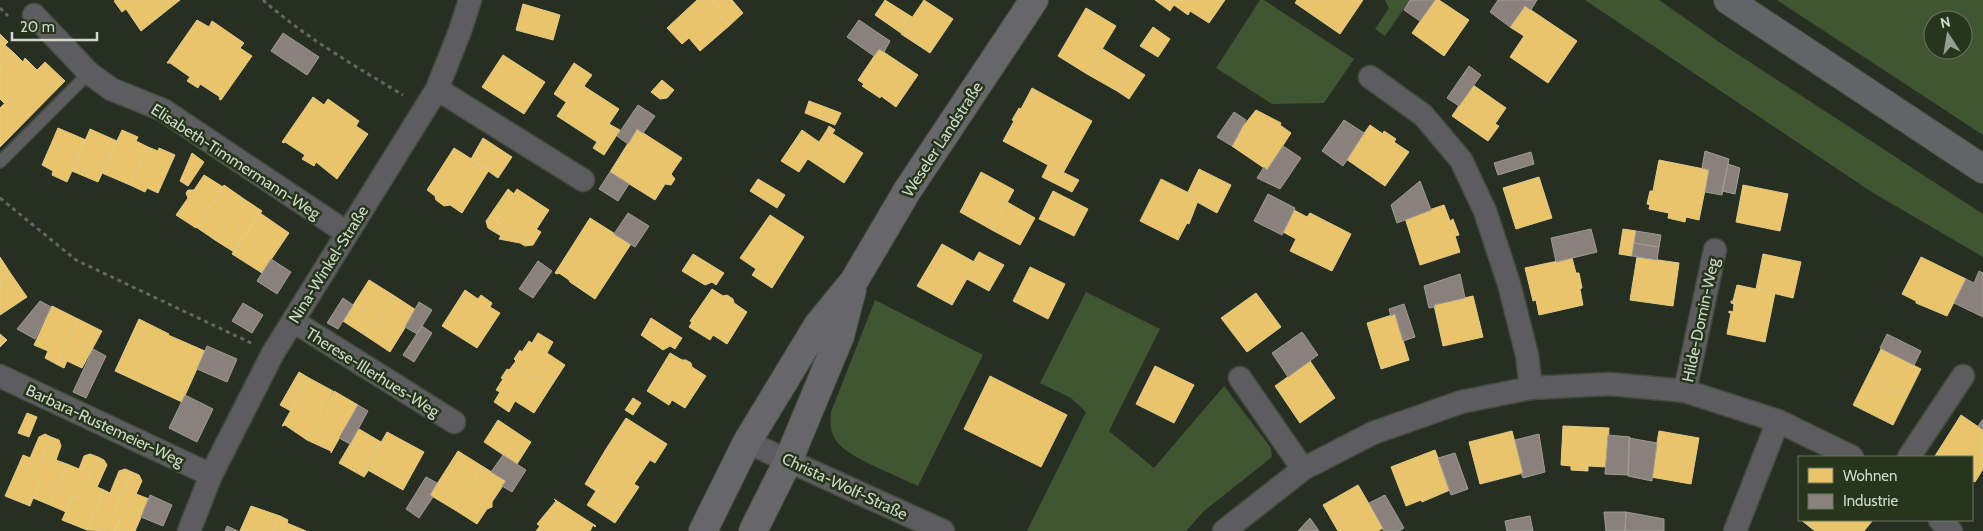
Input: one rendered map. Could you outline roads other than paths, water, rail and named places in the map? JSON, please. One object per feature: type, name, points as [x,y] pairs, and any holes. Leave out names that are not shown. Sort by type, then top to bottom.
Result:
[{"type":"main road","points":[[1728,0],[1983,168]]},
{"type":"street","name":"Nina-Winkel-Straße","points":[[189,531],[211,475],[273,353],[432,99],[460,31],[470,0]]},
{"type":"street","name":"Weseler Landstraße","points":[[703,531],[747,442],[818,325],[854,281],[907,191],[1034,0]]},
{"type":"street","name":"Elisabeth-Timmermann-Weg","points":[[34,15],[89,73],[111,88],[163,110],[347,232]]},
{"type":"street","points":[[1370,77],[1424,115],[1461,160],[1485,210],[1509,284],[1527,355],[1531,388]]},
{"type":"street","points":[[432,99],[583,180]]},
{"type":"street","name":"Hilde-Domin-Weg","points":[[1686,391],[1715,250]]},
{"type":"street","name":"Weseler Landstraße","points":[[753,531],[788,461],[840,336],[854,281]]},
{"type":"street","name":"Therese-Illerhues-Weg","points":[[292,321],[454,422]]},
{"type":"street","name":"Barbara-Rustemeier-Weg","points":[[0,376],[211,475]]},
{"type":"street","points":[[1910,456],[1963,376]]},
{"type":"street","points":[[1240,378],[1302,469]]},
{"type":"street","points":[[1224,531],[1302,469],[1373,433],[1461,402],[1531,388],[1610,384],[1686,391],[1778,421],[1850,456]]},
{"type":"street","points":[[1735,531],[1778,421]]},
{"type":"street","name":"Christa-Wolf-Straße","points":[[747,442],[943,531]]},
{"type":"street","points":[[1941,521],[1951,531]]},
{"type":"lane","points":[[0,162],[89,73]]}]
